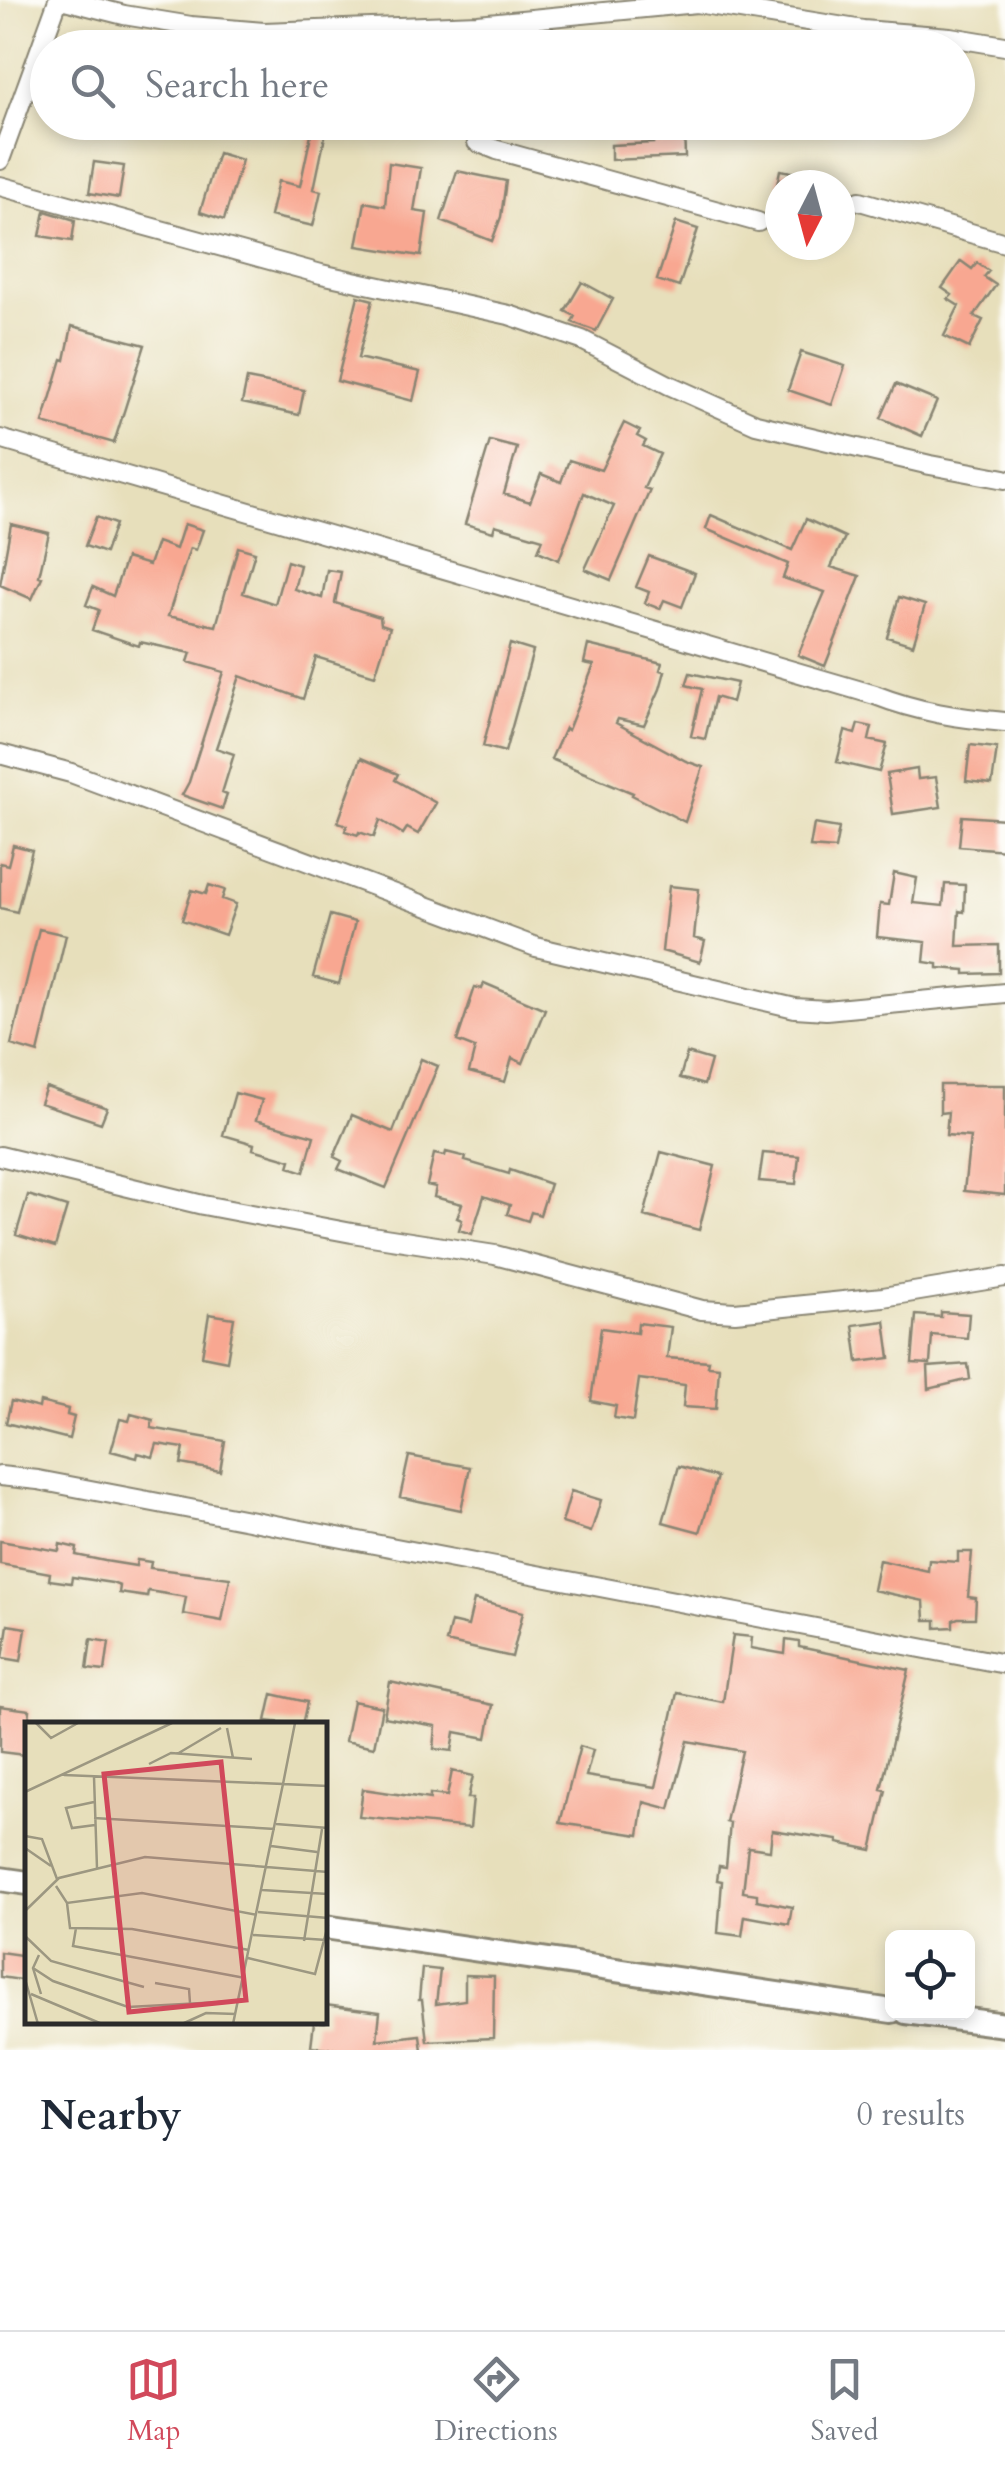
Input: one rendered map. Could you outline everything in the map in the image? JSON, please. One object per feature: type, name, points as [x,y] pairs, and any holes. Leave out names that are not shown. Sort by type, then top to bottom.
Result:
[{"type":"street","points":[[50,30],[62,0],[174,23],[244,30]]},
{"type":"street","points":[[318,30],[478,24],[697,2],[863,30]]},
{"type":"street","points":[[478,24],[478,30]]},
{"type":"street","points":[[975,41],[1005,46]]},
{"type":"street","points":[[0,160],[30,83]]},
{"type":"street","points":[[477,140],[497,150],[758,222]]},
{"type":"street","points":[[0,186],[321,274],[509,315],[582,340],[756,424],[1005,479]]},
{"type":"street","points":[[860,201],[1005,243]]},
{"type":"street","points":[[0,439],[912,709],[947,717],[1005,722]]},
{"type":"street","points":[[0,754],[71,773],[536,947],[795,1008],[826,1010],[1005,993]]},
{"type":"street","points":[[0,1156],[203,1205],[495,1255],[702,1310],[736,1312],[884,1297],[1005,1278]]},
{"type":"street","points":[[0,1476],[361,1540],[1005,1664]]},
{"type":"street","points":[[0,1879],[25,1883]]},
{"type":"street","points":[[328,1927],[885,2010]]},
{"type":"street","points":[[967,2020],[1005,2025]]},
{"type":"building","points":[[310,140],[324,140],[314,189],[321,191],[313,226],[270,216],[278,181],[300,186]]},
{"type":"building","points":[[652,140],[684,140],[685,157],[611,160],[611,145],[653,143]]},
{"type":"building","points":[[218,153],[242,160],[224,220],[200,212]]},
{"type":"building","points":[[94,162],[124,166],[119,198],[89,193]]},
{"type":"building","points":[[389,163],[421,168],[414,211],[427,213],[421,256],[357,246],[365,202],[385,206]]},
{"type":"building","points":[[457,171],[506,181],[501,217],[492,241],[441,221]]},
{"type":"building","points":[[45,211],[75,220],[72,241],[40,236]]},
{"type":"building","points":[[676,222],[698,229],[679,287],[657,280]]},
{"type":"building","points":[[961,261],[972,269],[977,263],[989,271],[984,277],[996,285],[974,316],[983,320],[969,348],[944,336],[959,306],[948,299],[952,295],[942,288]]},
{"type":"building","points":[[582,282],[613,299],[596,331],[572,322],[575,316],[565,311]]},
{"type":"building","points":[[358,296],[373,300],[358,358],[420,372],[413,401],[337,381]]},
{"type":"building","points":[[72,326],[145,345],[114,443],[43,423],[62,359],[65,360]]},
{"type":"building","points":[[801,352],[845,366],[832,405],[788,390]]},
{"type":"building","points":[[247,379],[304,390],[299,415],[242,403]]},
{"type":"building","points":[[896,384],[937,401],[922,436],[881,418]]},
{"type":"building","points":[[624,423],[640,431],[637,436],[646,441],[643,446],[660,454],[644,488],[650,490],[611,580],[585,569],[614,506],[584,493],[559,560],[538,551],[543,539],[495,525],[493,532],[465,524],[490,441],[517,448],[504,494],[530,502],[541,474],[561,482],[569,460],[601,470]]},
{"type":"building","points":[[711,515],[792,550],[806,519],[845,537],[831,567],[860,576],[825,666],[798,655],[825,592],[783,578],[788,564],[706,529]]},
{"type":"building","points":[[96,517],[115,524],[105,553],[85,546]]},
{"type":"building","points":[[11,524],[49,533],[39,576],[42,577],[32,599],[0,585]]},
{"type":"building","points":[[184,524],[203,530],[196,550],[190,548],[168,616],[216,626],[238,547],[255,552],[243,593],[275,604],[287,561],[300,565],[294,589],[322,598],[327,570],[341,572],[335,603],[380,617],[381,624],[390,627],[375,675],[316,657],[303,699],[240,676],[216,748],[234,754],[222,793],[227,795],[222,809],[182,795],[224,672],[188,662],[191,653],[140,642],[139,646],[92,630],[99,610],[86,605],[93,587],[113,596],[126,558],[149,565],[157,542],[176,549]]},
{"type":"building","points":[[649,556],[695,573],[682,607],[664,600],[660,609],[645,603],[649,592],[636,587]]},
{"type":"building","points":[[899,597],[925,605],[913,645],[887,637]]},
{"type":"building","points":[[510,644],[533,651],[505,752],[483,746]]},
{"type":"building","points":[[588,645],[662,663],[660,670],[665,671],[660,689],[644,725],[618,719],[616,723],[703,767],[685,822],[633,793],[551,759],[565,728],[568,730],[594,665],[584,663]]},
{"type":"building","points":[[690,673],[737,683],[732,702],[715,697],[705,739],[691,736],[702,689],[686,685]]},
{"type":"building","points":[[858,724],[872,727],[869,740],[887,744],[879,772],[837,762],[845,731],[855,734]]},
{"type":"building","points":[[970,745],[997,748],[992,784],[966,781]]},
{"type":"building","points":[[361,758],[398,774],[395,780],[436,803],[418,834],[407,828],[403,834],[380,820],[374,837],[359,832],[358,835],[345,831],[347,825],[338,822]]},
{"type":"building","points":[[917,769],[918,779],[936,777],[941,807],[893,814],[887,774]]},
{"type":"building","points":[[962,816],[1005,819],[1005,850],[959,846]]},
{"type":"building","points":[[814,824],[839,828],[835,849],[810,847]]},
{"type":"building","points":[[13,845],[32,850],[17,912],[0,908],[0,863],[8,865]]},
{"type":"building","points":[[894,873],[917,878],[913,903],[943,906],[945,884],[965,885],[957,946],[999,945],[999,973],[965,974],[965,970],[938,968],[938,964],[924,962],[926,942],[877,937],[880,904],[889,905]]},
{"type":"building","points":[[209,885],[225,890],[222,899],[236,904],[225,935],[182,920],[192,890],[206,894]]},
{"type":"building","points":[[669,886],[699,889],[694,938],[705,941],[700,962],[662,951]]},
{"type":"building","points":[[330,915],[355,922],[339,984],[313,977]]},
{"type":"building","points":[[39,929],[66,935],[38,1053],[11,1045]]},
{"type":"building","points":[[484,983],[545,1009],[523,1063],[512,1058],[505,1082],[469,1072],[475,1048],[457,1041],[475,987],[482,989]]},
{"type":"building","points":[[687,1053],[711,1060],[704,1085],[680,1078]]},
{"type":"building","points":[[421,1059],[438,1066],[386,1188],[338,1169],[342,1161],[334,1157],[352,1115],[393,1132]]},
{"type":"building","points":[[940,1085],[1005,1085],[1005,1195],[964,1191],[970,1137],[946,1135],[948,1112],[940,1113]]},
{"type":"building","points":[[46,1087],[107,1108],[101,1123],[40,1103]]},
{"type":"building","points":[[235,1093],[262,1100],[256,1120],[314,1136],[304,1172],[289,1167],[291,1160],[223,1135]]},
{"type":"building","points":[[446,1152],[466,1157],[465,1161],[509,1174],[510,1170],[550,1184],[540,1215],[531,1212],[528,1221],[507,1214],[510,1205],[484,1196],[472,1234],[459,1230],[462,1220],[457,1218],[462,1204],[434,1197],[436,1187],[427,1185],[434,1154],[445,1156]]},
{"type":"building","points":[[661,1152],[715,1166],[699,1230],[644,1216]]},
{"type":"building","points":[[763,1153],[799,1156],[796,1184],[759,1181]]},
{"type":"building","points":[[28,1195],[67,1207],[55,1247],[16,1235]]},
{"type":"building","points":[[941,1312],[969,1314],[967,1338],[932,1335],[930,1364],[912,1363],[916,1315],[941,1317]]},
{"type":"building","points":[[209,1314],[234,1318],[227,1361],[202,1356]]},
{"type":"building","points":[[885,1321],[890,1358],[858,1362],[853,1325]]},
{"type":"building","points":[[638,1323],[671,1327],[667,1358],[709,1361],[708,1366],[719,1367],[716,1409],[683,1407],[685,1385],[639,1379],[633,1421],[614,1418],[616,1406],[591,1401],[601,1328],[637,1333]]},
{"type":"building","points":[[968,1364],[970,1379],[929,1389],[928,1367]]},
{"type":"building","points":[[11,1401],[39,1408],[40,1402],[68,1409],[67,1415],[74,1417],[69,1439],[6,1423]]},
{"type":"building","points":[[131,1414],[153,1420],[151,1428],[225,1441],[220,1471],[181,1464],[184,1448],[157,1444],[153,1457],[138,1453],[137,1458],[111,1451],[120,1419],[129,1421]]},
{"type":"building","points":[[409,1456],[470,1467],[461,1510],[400,1497]]},
{"type":"building","points":[[679,1466],[717,1477],[700,1532],[663,1522]]},
{"type":"building","points":[[571,1491],[601,1500],[591,1532],[562,1523]]},
{"type":"building","points":[[0,1541],[59,1551],[60,1544],[77,1548],[76,1555],[105,1561],[136,1566],[137,1560],[151,1562],[150,1568],[230,1578],[222,1621],[183,1614],[186,1597],[148,1591],[147,1597],[119,1593],[120,1586],[112,1583],[72,1577],[71,1583],[49,1580],[50,1573],[0,1564]]},
{"type":"building","points":[[958,1552],[972,1552],[968,1597],[976,1598],[975,1618],[958,1618],[953,1620],[953,1627],[936,1628],[936,1620],[925,1620],[924,1601],[873,1590],[879,1560],[928,1571],[929,1560],[958,1562]]},
{"type":"building","points":[[474,1600],[523,1612],[512,1657],[446,1642],[451,1622],[468,1626]]},
{"type":"building","points":[[8,1625],[26,1628],[21,1661],[3,1658]]},
{"type":"building","points":[[733,1635],[752,1637],[751,1648],[785,1654],[786,1640],[799,1642],[799,1647],[909,1670],[881,1789],[886,1790],[872,1850],[838,1840],[772,1830],[770,1850],[748,1847],[743,1892],[757,1894],[757,1900],[792,1907],[789,1924],[745,1916],[742,1936],[718,1933],[722,1881],[717,1880],[719,1866],[726,1867],[730,1823],[726,1822],[742,1751],[688,1741],[670,1809],[644,1802],[639,1835],[560,1823],[580,1746],[593,1750],[586,1776],[656,1787],[677,1693],[723,1702]]},
{"type":"building","points":[[91,1639],[109,1642],[105,1671],[87,1669]]},
{"type":"building","points":[[390,1682],[493,1705],[487,1738],[455,1732],[452,1751],[434,1749],[436,1726],[384,1717]]},
{"type":"building","points":[[272,1694],[307,1702],[303,1722],[266,1721]]},
{"type":"building","points":[[353,1701],[382,1707],[374,1747],[345,1741]]},
{"type":"building","points":[[0,1706],[30,1710],[29,1722],[25,1722],[25,1755],[0,1752]]},
{"type":"building","points":[[452,1771],[473,1776],[468,1798],[473,1798],[470,1828],[359,1817],[363,1789],[430,1799],[430,1794],[447,1796]]},
{"type":"building","points":[[0,1952],[25,1956],[25,1981],[0,1977]]},
{"type":"building","points":[[422,1968],[440,1970],[436,2004],[465,2000],[465,1975],[494,1976],[493,2038],[427,2041],[419,2000]]},
{"type":"building","points":[[328,2005],[380,2012],[377,2040],[420,2035],[422,2050],[343,2050],[311,2046],[314,2025],[328,2025]]}]
